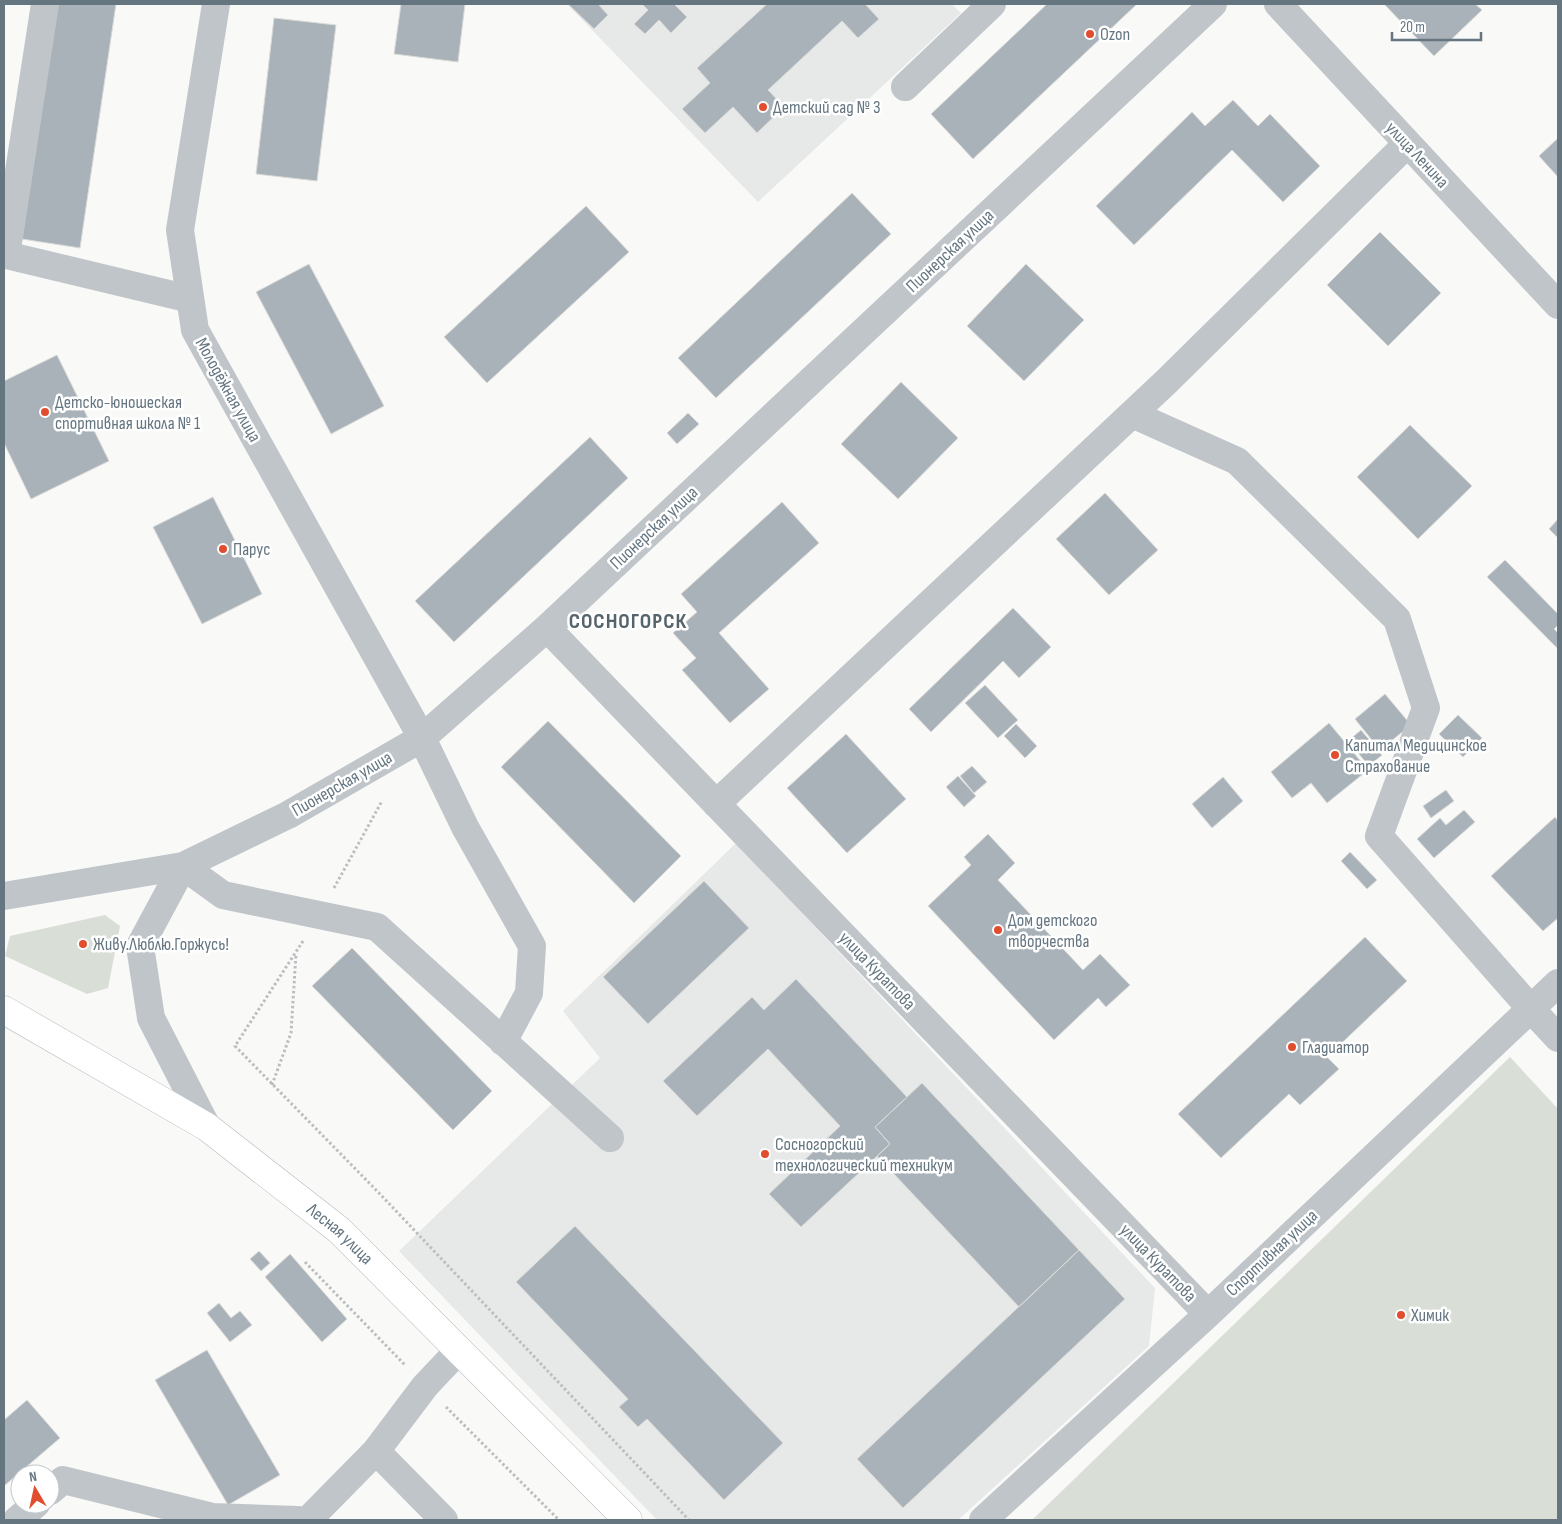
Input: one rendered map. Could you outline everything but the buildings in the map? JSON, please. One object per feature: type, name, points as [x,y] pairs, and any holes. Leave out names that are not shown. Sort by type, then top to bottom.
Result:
[{"type":"main road","name":"Лесная улица","points":[[4,1010],[207,1127],[339,1230],[628,1520]]},
{"type":"street","points":[[45,4],[6,255],[190,299]]},
{"type":"street","name":"Молодёжная улица","points":[[216,4],[180,230],[195,330],[422,738],[465,827],[532,946],[529,993],[503,1042]]},
{"type":"street","points":[[905,87],[992,4]]},
{"type":"street","name":"Пионерская улица","points":[[4,896],[183,866],[288,815],[422,738],[547,628],[1213,4]]},
{"type":"street","name":"улица Ленина","points":[[1278,4],[1558,306]]},
{"type":"street","points":[[716,804],[1132,414],[1407,144]]},
{"type":"street","points":[[1132,414],[1237,461],[1397,618],[1426,708],[1379,836],[1531,1010],[1558,1038]]},
{"type":"street","name":"улица Куратова","points":[[547,628],[1208,1314]]},
{"type":"street","points":[[207,1127],[151,1018],[140,946],[183,866],[223,895],[377,927],[610,1138]]},
{"type":"street","name":"Спортивная улица","points":[[983,1520],[1208,1314],[1558,983]]},
{"type":"street","points":[[308,1520],[376,1451],[425,1386],[458,1350]]},
{"type":"street","points":[[376,1451],[444,1520]]},
{"type":"street","points":[[60,1483],[63,1480],[211,1518],[298,1520]]},
{"type":"path","points":[[272,1085],[291,1033],[296,952]]},
{"type":"path","points":[[235,1046],[379,1193],[689,1520]]},
{"type":"shaded area","name":"Детский сад № 3","points":[[567,4],[952,4],[961,13],[758,202]]},
{"type":"shaded area","name":"Сосногорский технологический техникум","points":[[736,843],[1155,1288],[1149,1346],[958,1520],[657,1520],[399,1251],[600,1058],[563,1011]]},
{"type":"shaded area","points":[[105,915],[120,926],[108,988],[87,994],[5,956],[10,936]]},
{"type":"shaded area","name":"Химик","points":[[1510,1057],[1558,1109],[1558,1520],[1032,1520]]},
{"type":"place","name":"Ozon","points":[[1090,34]]},
{"type":"place","name":"Детский сад № 3","points":[[763,107]]},
{"type":"place","name":"Детско-юношеская спортивная школа № 1","points":[[45,412]]},
{"type":"place","name":"Парус","points":[[223,549]]},
{"type":"place","name":"Капитал Медицинское Страхование","points":[[1335,755]]},
{"type":"place","name":"Дом детского творчества","points":[[998,930]]},
{"type":"place","name":"Живу.Люблю.Горжусь!","points":[[83,944]]},
{"type":"place","name":"Гладиатор","points":[[1292,1047]]},
{"type":"place","name":"Сосногорский технологический техникум","points":[[765,1154]]},
{"type":"place","name":"Химик","points":[[1401,1315]]},
{"type":"district","name":"СОСНОГОРСК","points":[[628,621]]}]
